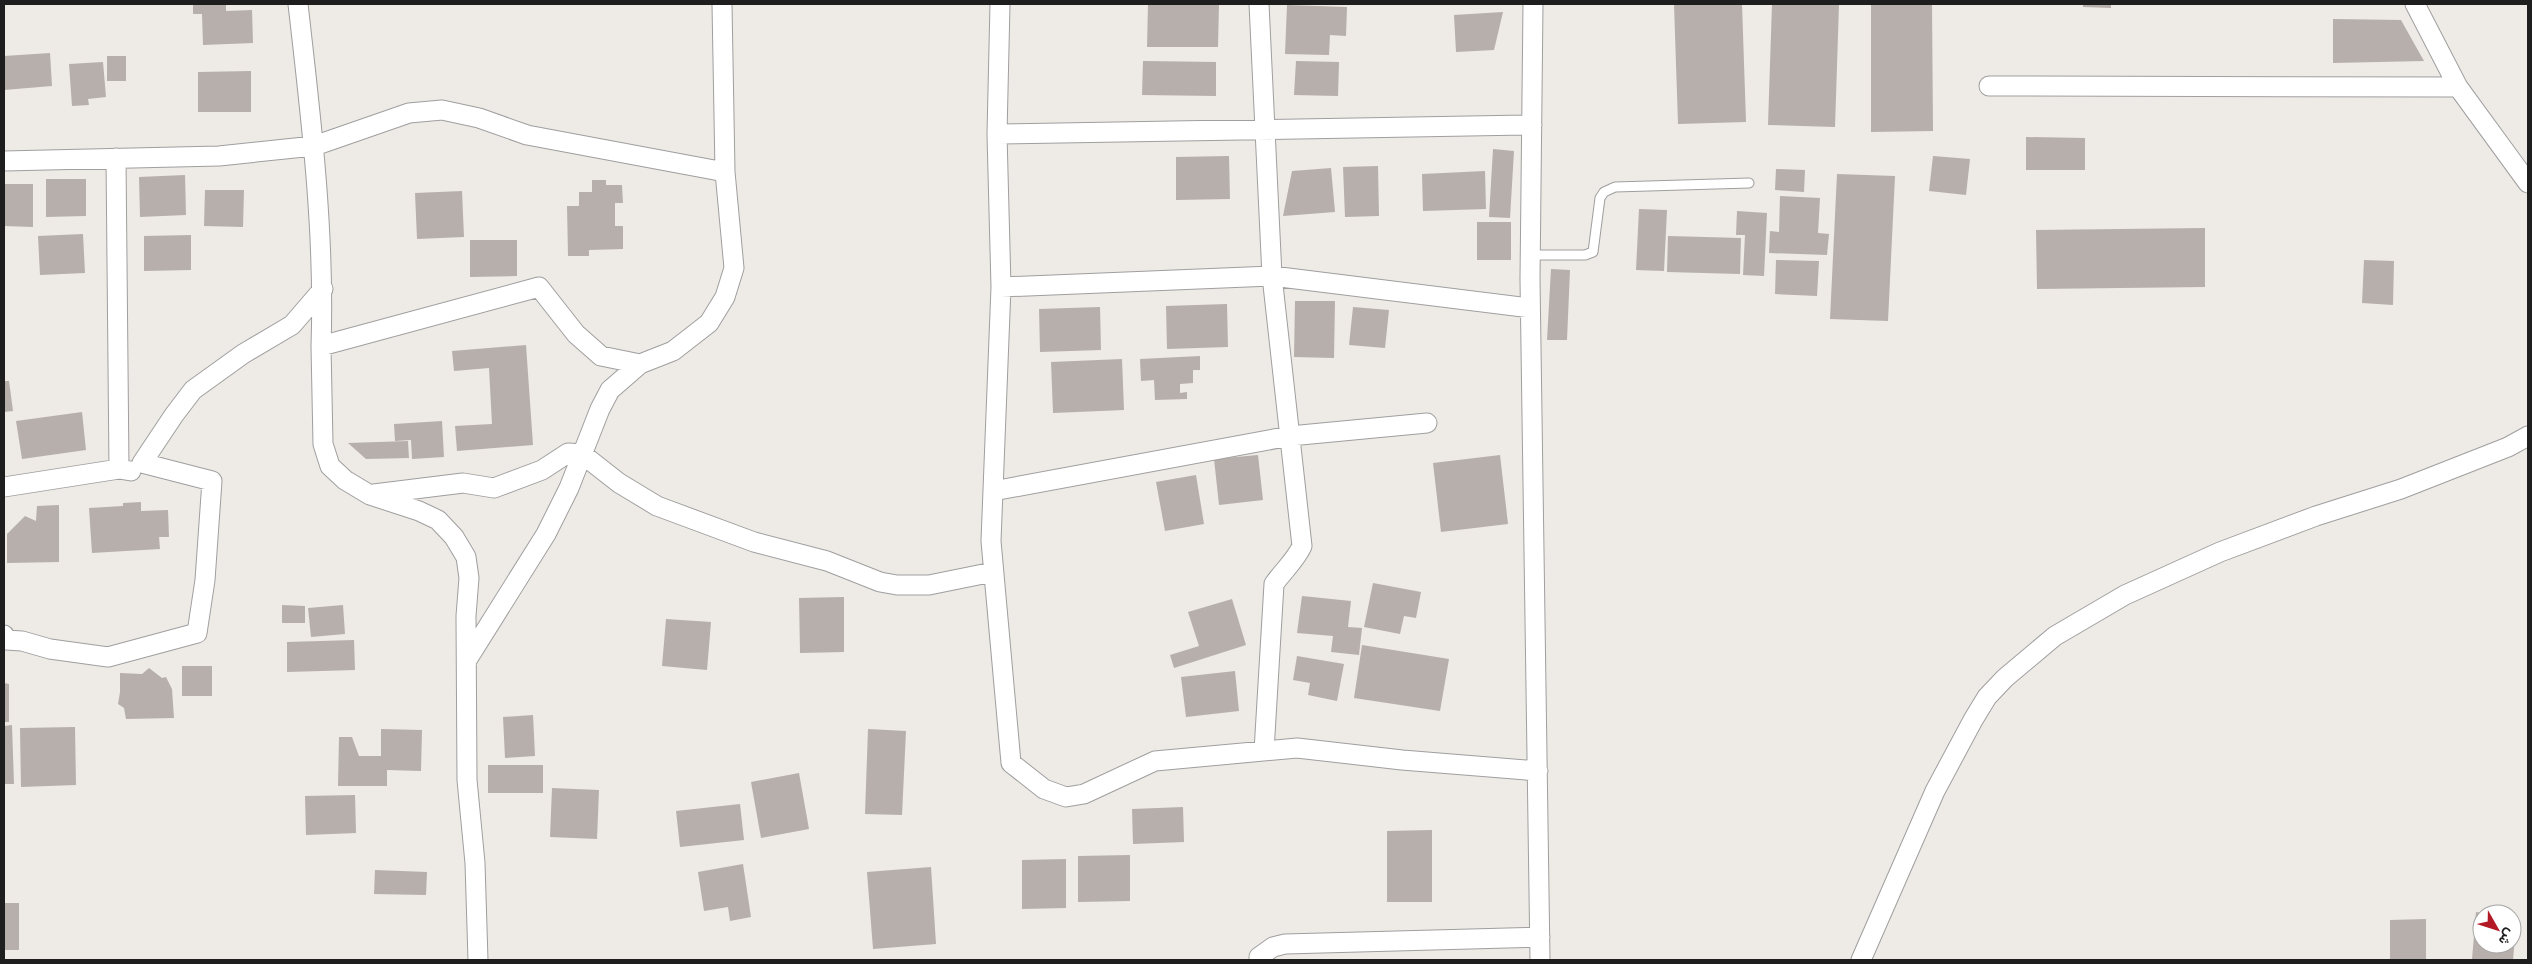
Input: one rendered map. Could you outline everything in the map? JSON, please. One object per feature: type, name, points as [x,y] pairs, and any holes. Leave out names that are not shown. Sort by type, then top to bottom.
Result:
[{"type":"street","points":[[298,4],[314,146],[323,289],[320,346],[323,444],[330,466],[345,480],[370,495],[419,511],[438,520],[454,537],[466,556],[469,578],[466,616],[467,780],[475,863],[478,960]]},
{"type":"street","points":[[467,660],[546,534],[610,390],[640,364],[673,351],[709,323],[725,298],[734,268],[725,172],[722,4]]},
{"type":"street","points":[[1000,4],[997,134],[1001,286],[991,540],[1010,763],[1044,789],[1066,797],[1084,794],[1155,761],[1298,748],[1402,760],[1538,771]]},
{"type":"street","points":[[1260,4],[1272,276],[1302,546],[1297,557],[1284,568],[1274,584],[1264,751]]},
{"type":"street","points":[[1533,4],[1530,308],[1540,960]]},
{"type":"street","points":[[2415,4],[2458,88],[2528,184]]},
{"type":"street","points":[[1989,86],[2458,88]]},
{"type":"street","points":[[4,160],[219,156],[314,146],[409,113],[442,110],[479,118],[527,135],[725,172]]},
{"type":"street","points":[[997,134],[1532,125]]},
{"type":"street","points":[[116,158],[119,469]]},
{"type":"street","points":[[1001,286],[1272,276],[1530,308]]},
{"type":"street","points":[[320,346],[539,286],[576,334],[601,356],[640,364]]},
{"type":"street","points":[[212,481],[142,463],[193,390],[243,354],[292,324],[323,289]]},
{"type":"street","points":[[993,491],[1290,436],[1427,423]]},
{"type":"street","points":[[1861,960],[1935,791],[1973,720],[1987,697],[2005,678],[2055,636],[2125,595],[2220,552],[2316,516],[2400,489],[2508,448],[2528,436]]},
{"type":"street","points":[[370,495],[463,483],[494,488],[542,470],[568,453],[582,454],[619,483],[657,506],[754,542],[827,561],[880,582],[897,585],[929,585],[993,572]]},
{"type":"street","points":[[4,487],[119,469],[212,481]]},
{"type":"street","points":[[4,635],[6,640],[22,641],[50,649],[108,657],[197,633],[205,580],[212,481]]},
{"type":"street","points":[[1259,960],[1273,947],[1285,944],[1540,937]]},
{"type":"lane","points":[[1530,255],[1585,255],[1593,252],[1600,198],[1604,192],[1615,187],[1749,183]]},
{"type":"building","points":[[193,4],[226,4],[226,11],[252,10],[253,43],[203,45],[202,14],[193,14]]},
{"type":"building","points":[[1148,4],[1219,4],[1218,47],[1147,47]]},
{"type":"building","points":[[1674,4],[1742,4],[1746,122],[1678,124]]},
{"type":"building","points":[[1772,4],[1839,4],[1835,127],[1768,125]]},
{"type":"building","points":[[1871,4],[1932,4],[1933,131],[1871,132]]},
{"type":"building","points":[[2083,4],[2111,4],[2111,8],[2083,7]]},
{"type":"building","points":[[1287,5],[1347,7],[1346,36],[1330,35],[1329,55],[1285,54]]},
{"type":"building","points":[[1503,12],[1494,50],[1456,52],[1454,15]]},
{"type":"building","points":[[2333,19],[2401,20],[2424,61],[2333,63]]},
{"type":"building","points":[[50,53],[52,86],[4,90],[4,56]]},
{"type":"building","points":[[107,56],[126,56],[126,81],[107,81]]},
{"type":"building","points":[[1143,61],[1216,62],[1216,96],[1142,95]]},
{"type":"building","points":[[1296,61],[1339,62],[1338,96],[1294,95]]},
{"type":"building","points":[[103,62],[106,97],[88,99],[89,105],[72,106],[69,64]]},
{"type":"building","points":[[251,71],[251,112],[198,112],[198,72]]},
{"type":"building","points":[[2026,137],[2085,138],[2085,170],[2026,170]]},
{"type":"building","points":[[1493,149],[1514,151],[1510,218],[1489,217]]},
{"type":"building","points":[[1229,156],[1230,199],[1176,200],[1176,157]]},
{"type":"building","points":[[1933,156],[1970,159],[1966,195],[1929,191]]},
{"type":"building","points":[[1378,166],[1379,216],[1345,217],[1343,167]]},
{"type":"building","points":[[1331,168],[1335,212],[1283,216],[1292,171]]},
{"type":"building","points":[[1776,169],[1805,170],[1804,192],[1775,190]]},
{"type":"building","points":[[1485,171],[1486,209],[1423,211],[1422,174]]},
{"type":"building","points":[[1837,174],[1895,176],[1888,321],[1830,319]]},
{"type":"building","points":[[185,175],[186,215],[140,217],[139,177]]},
{"type":"building","points":[[46,179],[86,179],[86,216],[46,217]]},
{"type":"building","points":[[592,180],[606,180],[606,185],[622,185],[623,203],[615,203],[615,226],[623,226],[623,249],[589,250],[589,256],[568,256],[567,206],[579,206],[579,192],[592,192]]},
{"type":"building","points":[[4,184],[33,184],[33,227],[4,226]]},
{"type":"building","points":[[205,190],[244,190],[243,227],[204,226]]},
{"type":"building","points":[[462,191],[464,237],[417,239],[415,193]]},
{"type":"building","points":[[1780,196],[1820,198],[1818,233],[1829,234],[1827,255],[1769,253],[1770,231],[1779,232]]},
{"type":"building","points":[[1639,209],[1667,210],[1664,271],[1636,270]]},
{"type":"building","points":[[1737,211],[1767,213],[1764,276],[1743,275],[1745,235],[1736,235]]},
{"type":"building","points":[[1477,222],[1511,222],[1511,260],[1477,260]]},
{"type":"building","points":[[2205,228],[2205,287],[2037,289],[2036,230]]},
{"type":"building","points":[[83,234],[85,273],[40,275],[38,236]]},
{"type":"building","points":[[191,235],[191,270],[144,271],[144,236]]},
{"type":"building","points":[[1668,236],[1741,238],[1740,274],[1667,272]]},
{"type":"building","points":[[470,240],[517,240],[517,276],[470,277]]},
{"type":"building","points":[[1776,260],[1819,261],[1817,296],[1775,294]]},
{"type":"building","points":[[2364,260],[2394,261],[2393,305],[2362,303]]},
{"type":"building","points":[[1551,269],[1570,270],[1567,340],[1547,340]]},
{"type":"building","points":[[1295,301],[1335,301],[1334,358],[1294,357]]},
{"type":"building","points":[[1227,304],[1228,347],[1167,349],[1166,306]]},
{"type":"building","points":[[1100,307],[1101,350],[1040,352],[1039,309]]},
{"type":"building","points":[[1353,307],[1389,310],[1385,348],[1349,345]]},
{"type":"building","points":[[526,345],[533,445],[457,451],[455,426],[492,424],[489,368],[454,371],[452,351]]},
{"type":"building","points":[[1200,356],[1200,370],[1193,370],[1193,383],[1180,384],[1180,393],[1187,392],[1187,399],[1155,400],[1154,380],[1141,381],[1140,359]]},
{"type":"building","points":[[1122,359],[1124,410],[1053,413],[1051,362]]},
{"type":"building","points":[[4,381],[9,381],[13,411],[4,412]]},
{"type":"building","points":[[82,412],[86,450],[22,459],[16,421]]},
{"type":"building","points":[[442,421],[444,457],[412,459],[411,440],[395,441],[394,424]]},
{"type":"building","points":[[408,441],[409,458],[366,459],[348,443]]},
{"type":"building","points":[[1258,455],[1263,500],[1219,505],[1214,459]]},
{"type":"building","points":[[1500,455],[1508,524],[1441,532],[1433,463]]},
{"type":"building","points":[[1196,475],[1204,524],[1165,531],[1156,482]]},
{"type":"building","points":[[141,502],[141,511],[168,510],[169,537],[159,537],[160,549],[92,553],[89,508],[123,506],[123,503]]},
{"type":"building","points":[[59,505],[59,562],[7,563],[7,534],[25,516],[36,521],[37,506]]},
{"type":"building","points":[[1373,583],[1421,592],[1416,618],[1404,616],[1400,634],[1364,627]]},
{"type":"building","points":[[1302,596],[1351,601],[1348,627],[1362,628],[1359,655],[1331,652],[1333,636],[1297,633]]},
{"type":"building","points":[[844,597],[844,652],[800,653],[799,598]]},
{"type":"building","points":[[1232,599],[1246,645],[1174,668],[1170,655],[1199,646],[1188,612]]},
{"type":"building","points":[[282,605],[305,606],[305,623],[282,623]]},
{"type":"building","points":[[343,605],[345,634],[311,637],[308,608]]},
{"type":"building","points":[[666,619],[711,622],[707,670],[662,666]]},
{"type":"building","points":[[354,640],[355,670],[287,672],[287,642]]},
{"type":"building","points":[[1362,645],[1449,659],[1440,711],[1354,698]]},
{"type":"building","points":[[1297,656],[1344,664],[1337,701],[1308,695],[1310,683],[1293,680]]},
{"type":"building","points":[[182,666],[212,666],[212,696],[182,696]]},
{"type":"building","points":[[149,668],[162,678],[166,677],[172,689],[174,718],[126,719],[124,708],[118,704],[120,673],[142,674]]},
{"type":"building","points":[[1235,671],[1239,711],[1186,717],[1181,677]]},
{"type":"building","points":[[4,683],[9,684],[9,722],[4,722]]},
{"type":"building","points":[[533,715],[535,756],[505,758],[503,717]]},
{"type":"building","points":[[12,725],[14,784],[4,784],[4,726]]},
{"type":"building","points":[[75,727],[76,785],[21,787],[20,728]]},
{"type":"building","points":[[381,729],[422,730],[421,771],[387,770],[387,786],[338,786],[339,737],[352,737],[359,756],[381,756]]},
{"type":"building","points":[[868,729],[906,731],[902,815],[865,814]]},
{"type":"building","points":[[488,765],[543,765],[543,793],[488,793]]},
{"type":"building","points":[[799,773],[809,829],[761,838],[751,782]]},
{"type":"building","points":[[552,788],[599,790],[597,839],[550,837]]},
{"type":"building","points":[[355,795],[356,833],[306,835],[305,796]]},
{"type":"building","points":[[740,804],[744,840],[680,847],[676,811]]},
{"type":"building","points":[[1183,807],[1184,842],[1133,844],[1132,809]]},
{"type":"building","points":[[1432,830],[1432,902],[1387,902],[1387,831]]},
{"type":"building","points":[[1130,855],[1130,901],[1078,902],[1078,856]]},
{"type":"building","points":[[1066,859],[1066,908],[1022,909],[1022,860]]},
{"type":"building","points":[[743,864],[751,917],[730,921],[728,907],[704,911],[698,872]]},
{"type":"building","points":[[931,867],[936,944],[873,949],[867,872]]},
{"type":"building","points":[[375,870],[427,872],[426,895],[374,894]]},
{"type":"building","points":[[4,903],[19,903],[19,950],[4,950]]},
{"type":"building","points":[[2426,919],[2426,960],[2390,960],[2390,920]]},
{"type":"building","points":[[2472,954],[2514,954],[2513,960],[2472,959]]}]
